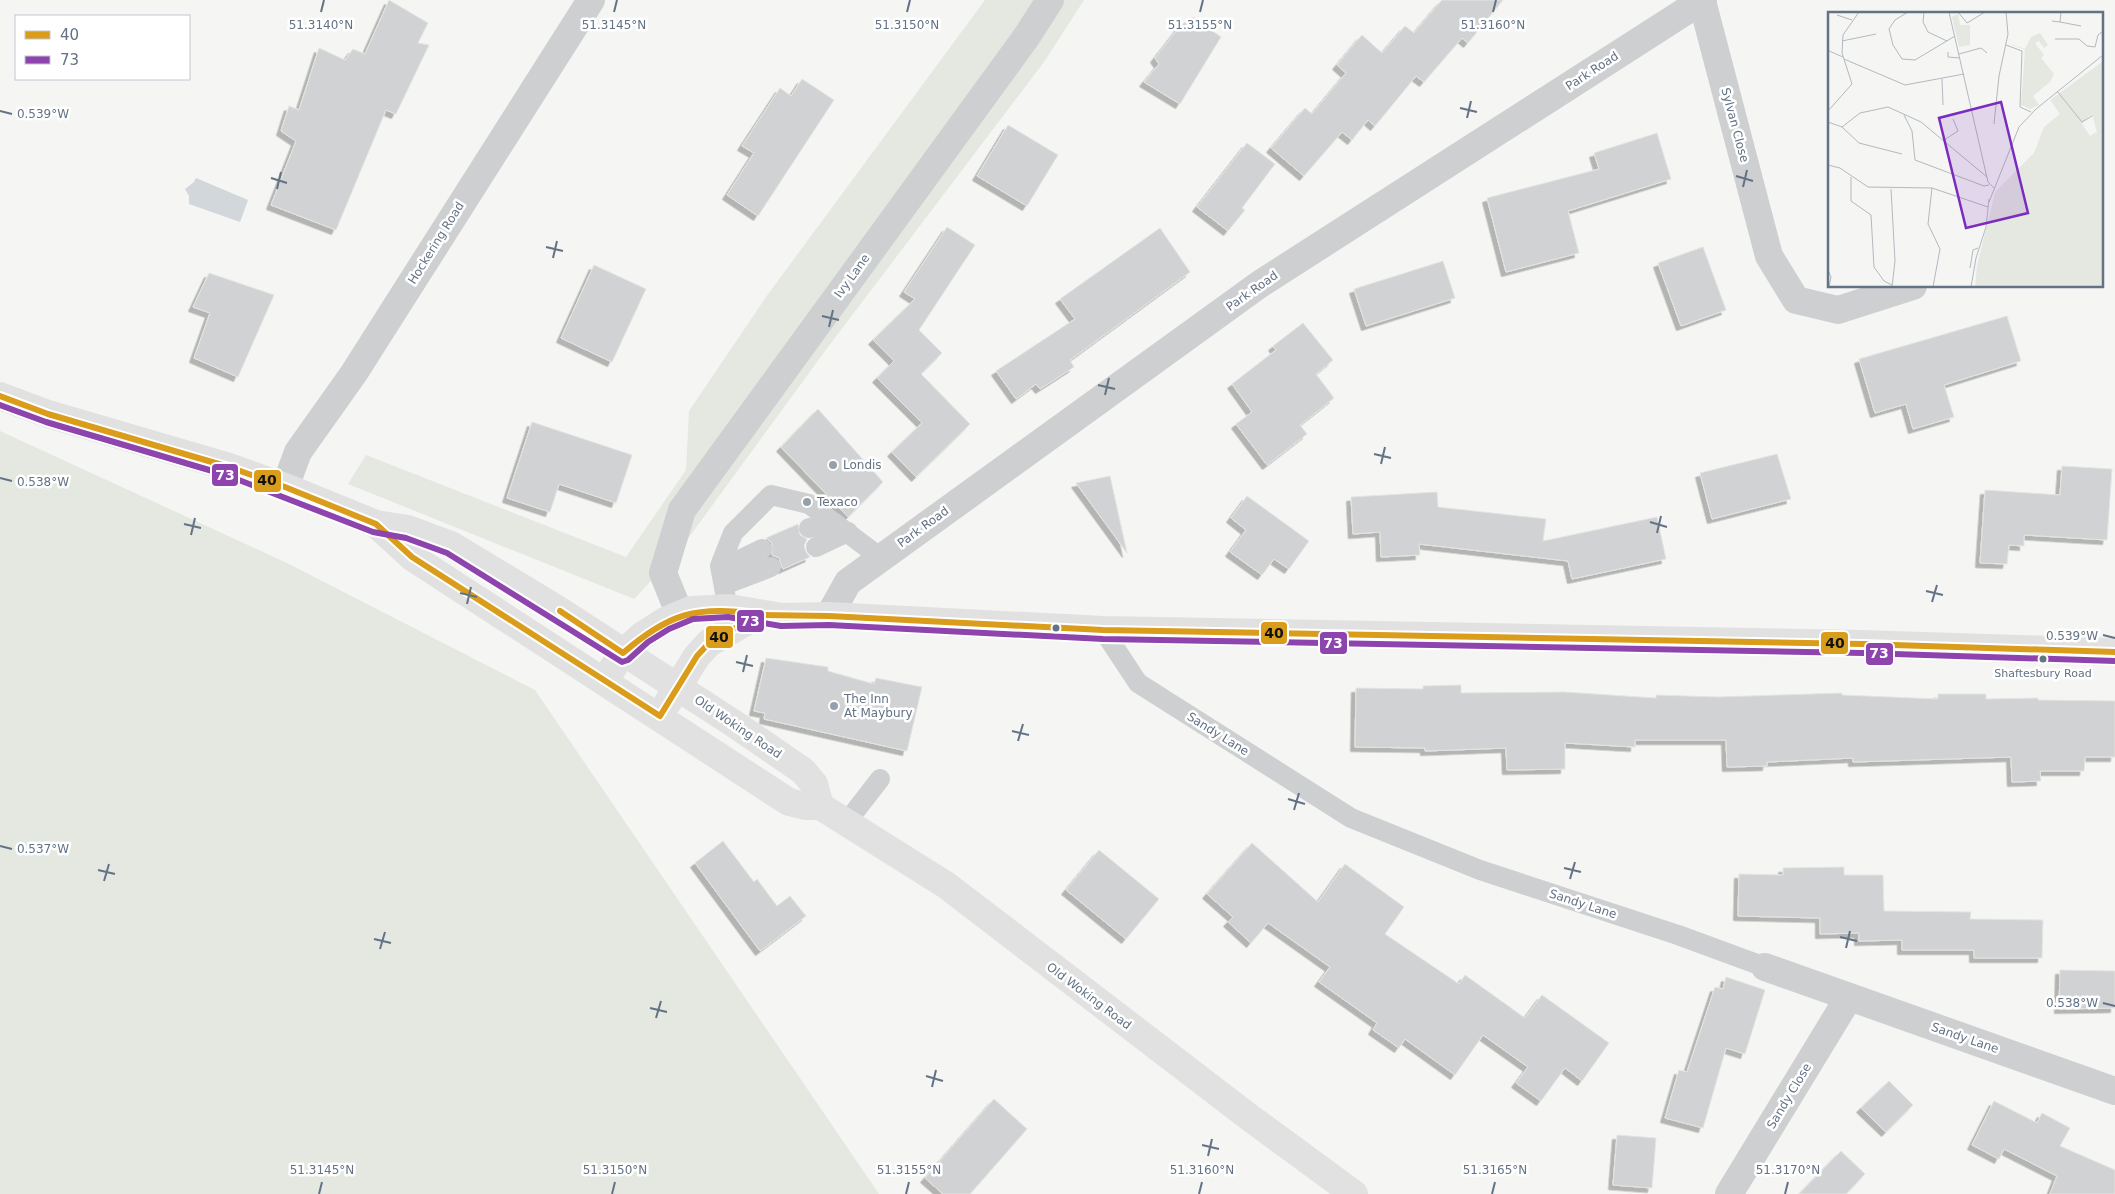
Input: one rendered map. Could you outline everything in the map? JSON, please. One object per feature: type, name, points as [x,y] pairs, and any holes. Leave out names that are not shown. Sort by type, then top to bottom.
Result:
[{"type":"main road","name":"Old Woking Road","points":[[0,396],[48,414],[229,467],[285,487],[376,524],[408,529],[451,545],[518,584],[736,724],[803,772],[814,784],[820,806]]},
{"type":"main road","name":"Old Woking Road","points":[[376,524],[412,557],[660,716],[789,802],[805,806],[820,806],[946,885],[1146,1040],[1354,1194]]},
{"type":"main road","points":[[660,716],[697,656],[709,643],[726,598]]},
{"type":"main road","points":[[604,681],[623,653],[644,635],[665,621],[726,598],[758,615],[782,617],[829,616],[1102,630],[1863,644],[2115,652]]},
{"type":"street","name":"Hockering Road","points":[[285,487],[298,452],[354,373],[591,0]]},
{"type":"street","name":"Ivy Lane","points":[[680,615],[663,573],[682,510],[1016,52],[1050,0]]},
{"type":"street","name":"Sylvan Close","points":[[1702,0],[1769,256],[1796,300],[1838,310],[1907,288]]},
{"type":"street","name":"Park Road","points":[[829,616],[848,582],[1260,284],[1702,0]]},
{"type":"street","name":"Sandy Lane","points":[[1765,967],[2115,1091]]},
{"type":"street","name":"Sandy Close","points":[[1729,1194],[1848,997]]},
{"type":"lane","points":[[726,598],[733,533],[771,495],[809,504],[881,558]]},
{"type":"lane","points":[[812,537],[842,528]]},
{"type":"lane","points":[[726,598],[762,548]]},
{"type":"lane","points":[[726,598],[771,567]]},
{"type":"lane","name":"Sandy Lane","points":[[1102,630],[1138,684],[1351,818],[1480,870],[1678,935],[1765,967]]},
{"type":"lane","points":[[846,823],[880,779]]},
{"type":"shaded area","points":[[985,0],[1084,0],[1044,62],[825,351],[679,551],[634,599],[348,484],[366,455],[626,557],[686,470],[689,411],[766,297]]},
{"type":"shaded area","points":[[196,178],[248,200],[240,222],[189,204],[189,196],[185,189]]},
{"type":"shaded area","points":[[0,431],[287,563],[535,690],[879,1194],[0,1194]]},
{"type":"building","points":[[389,0],[428,23],[418,43],[429,45],[396,114],[386,110],[336,230],[271,205],[296,141],[281,131],[289,106],[299,110],[319,48],[345,60],[353,49],[365,54]]},
{"type":"building","points":[[1442,0],[1503,0],[1468,43],[1462,38],[1424,82],[1416,76],[1375,126],[1368,120],[1352,140],[1342,132],[1304,176],[1271,148],[1305,108],[1312,114],[1346,73],[1337,65],[1362,35],[1382,53],[1405,26],[1414,33]]},
{"type":"building","points":[[1193,17],[1221,37],[1180,104],[1144,82],[1159,64],[1155,58],[1180,26]]},
{"type":"building","points":[[802,79],[834,100],[758,216],[727,195],[754,153],[742,146],[780,88],[791,96]]},
{"type":"building","points":[[1008,125],[1058,155],[1027,206],[977,176]]},
{"type":"building","points":[[1657,133],[1671,179],[1568,211],[1579,253],[1506,272],[1487,198],[1599,169],[1594,153]]},
{"type":"building","points":[[1247,143],[1275,164],[1242,208],[1245,210],[1228,231],[1197,207]]},
{"type":"building","points":[[947,227],[975,245],[919,330],[942,353],[921,374],[970,424],[916,477],[892,452],[922,423],[877,378],[894,361],[873,340],[915,299],[904,292]]},
{"type":"building","points":[[1160,228],[1190,272],[1070,360],[1074,367],[1040,389],[1036,384],[1016,399],[996,371],[1075,319],[1060,299]]},
{"type":"building","points":[[1703,247],[1726,310],[1681,326],[1658,263]]},
{"type":"building","points":[[1443,261],[1455,298],[1366,326],[1354,289]]},
{"type":"building","points":[[594,265],[646,289],[612,362],[561,338]]},
{"type":"building","points":[[209,273],[274,295],[238,377],[194,358],[210,313],[193,307]]},
{"type":"building","points":[[2007,316],[2021,361],[1944,385],[1954,417],[1913,429],[1906,404],[1875,413],[1859,359]]},
{"type":"building","points":[[1303,323],[1333,360],[1316,374],[1334,398],[1300,425],[1307,434],[1267,465],[1236,424],[1252,412],[1232,384],[1276,350],[1273,346]]},
{"type":"building","name":"Londis","points":[[818,409],[883,482],[848,517],[781,447]]},
{"type":"building","points":[[532,422],[632,455],[616,503],[559,484],[550,512],[507,498]]},
{"type":"building","points":[[1777,454],[1791,499],[1712,519],[1700,473]]},
{"type":"building","points":[[2062,466],[2112,469],[2107,540],[2024,535],[2024,546],[2009,545],[2007,564],[1980,563],[1985,490],[2060,495]]},
{"type":"building","points":[[1110,476],[1127,553],[1076,483]]},
{"type":"building","points":[[1437,492],[1438,507],[1546,519],[1543,541],[1657,517],[1666,559],[1572,579],[1568,561],[1419,544],[1420,555],[1381,557],[1380,532],[1353,534],[1351,497]]},
{"type":"building","points":[[1247,496],[1309,541],[1289,569],[1274,559],[1262,575],[1230,552],[1246,530],[1231,518]]},
{"type":"building","points":[[798,524],[800,535],[807,539],[804,546],[810,557],[783,569],[779,558],[772,555],[772,543],[766,538]]},
{"type":"building","name":"The Inn At Maybury","points":[[766,658],[828,667],[828,671],[874,684],[876,678],[922,687],[907,751],[764,719],[765,713],[754,711]]},
{"type":"building","points":[[1461,685],[1461,693],[1564,692],[1656,698],[1656,695],[1718,697],[1842,693],[1842,695],[1938,699],[1938,694],[1986,694],[1986,699],[2038,698],[2038,700],[2115,701],[2115,757],[2085,757],[2084,771],[2040,771],[2041,781],[2012,782],[2011,757],[1853,762],[1853,758],[1767,762],[1767,766],[1727,767],[1726,740],[1635,740],[1635,747],[1565,743],[1565,769],[1507,770],[1506,748],[1425,751],[1425,748],[1355,747],[1356,688],[1423,689],[1423,686]]},
{"type":"building","points":[[723,841],[754,882],[757,879],[777,906],[790,896],[806,916],[760,951],[695,863]]},
{"type":"building","points":[[1252,843],[1318,902],[1345,864],[1404,907],[1385,934],[1459,984],[1465,975],[1525,1018],[1542,995],[1609,1043],[1582,1081],[1565,1068],[1541,1101],[1516,1083],[1528,1067],[1483,1035],[1455,1075],[1405,1039],[1399,1048],[1373,1030],[1377,1023],[1319,982],[1330,967],[1268,923],[1251,943],[1228,922],[1233,917],[1207,894]]},
{"type":"building","points":[[1099,850],[1159,899],[1126,939],[1066,890]]},
{"type":"building","points":[[1844,867],[1844,875],[1883,875],[1884,911],[1971,912],[1970,919],[2043,920],[2042,958],[1974,958],[1974,950],[1902,950],[1902,940],[1859,941],[1859,933],[1820,934],[1820,918],[1738,916],[1739,874],[1783,875],[1783,868]]},
{"type":"building","points":[[2060,970],[2115,971],[2115,1008],[2059,1009]]},
{"type":"building","points":[[1726,977],[1765,990],[1745,1054],[1726,1048],[1703,1128],[1665,1118],[1679,1070],[1687,1072],[1715,987],[1723,989]]},
{"type":"building","points":[[1889,1081],[1913,1105],[1886,1132],[1861,1108]]},
{"type":"building","points":[[994,1099],[1027,1129],[970,1194],[943,1194],[925,1178]]},
{"type":"building","points":[[1994,1101],[2037,1123],[2042,1113],[2070,1128],[2060,1146],[2115,1170],[2115,1194],[2050,1194],[2057,1176],[2004,1149],[1999,1159],[1972,1145]]},
{"type":"building","points":[[1617,1135],[1656,1138],[1652,1188],[1613,1185]]},
{"type":"building","points":[[1841,1151],[1865,1174],[1846,1194],[1799,1194]]},
{"type":"transit line","name":"40","points":[[0,396],[48,414],[229,467],[285,487],[376,524],[412,557],[660,716],[697,656],[709,643],[758,615],[829,616],[1103,630],[1863,644],[2115,652]]},
{"type":"transit line","name":"73","points":[[0,405],[46,422],[226,475],[373,532],[406,538],[447,553],[622,662],[628,660],[648,642],[669,629],[693,619],[728,617],[781,626],[829,625],[1103,639],[1863,653],[2115,661]]},
{"type":"transit line","name":"40","points":[[560,611],[623,653],[654,629],[684,616],[700,612],[717,611],[756,614]]},
{"type":"place","name":"Londis","points":[[833,465]]},
{"type":"place","name":"Texaco","points":[[807,502]]},
{"type":"place","name":"Shaftesbury Road","points":[[2043,659]]},
{"type":"place","name":"The Inn At Maybury","points":[[834,706]]}]
